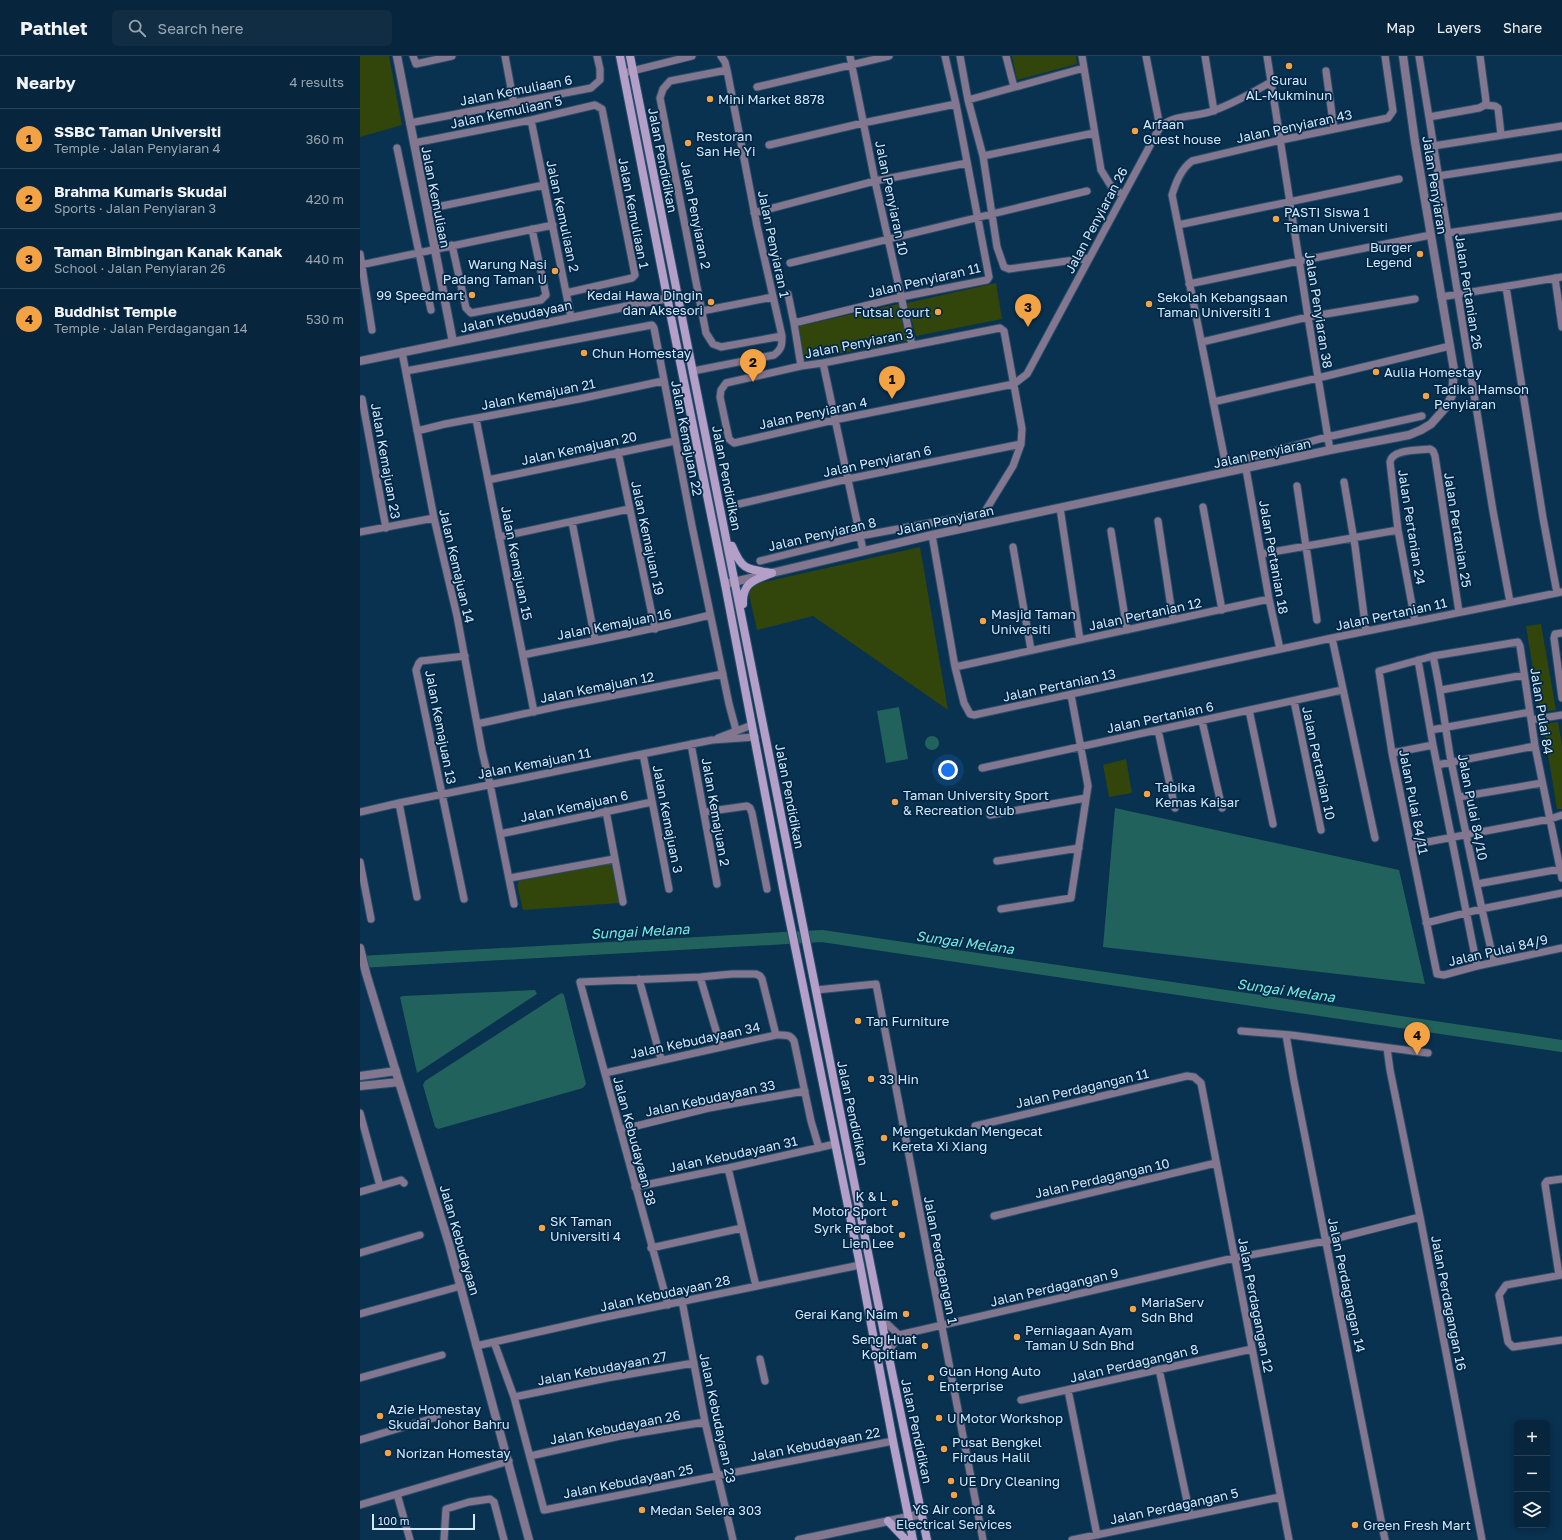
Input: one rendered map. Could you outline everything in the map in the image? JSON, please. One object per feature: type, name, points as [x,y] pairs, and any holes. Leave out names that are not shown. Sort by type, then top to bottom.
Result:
[{"type":"main road","name":"Jalan Pendidikan","points":[[620,56],[755,737],[783,888],[860,1265],[892,1441],[913,1540]]},
{"type":"main road","name":"Jalan Pendidikan","points":[[630,56],[736,581],[795,887],[883,1320],[888,1352],[927,1540]]},
{"type":"main road","points":[[724,527],[738,561],[744,567],[756,571],[772,573]]},
{"type":"main road","points":[[746,633],[743,600],[745,589],[750,583],[772,573]]},
{"type":"main road","points":[[888,1521],[906,1540]]},
{"type":"street","name":"Jalan Kemuliaan","points":[[397,56],[453,342]]},
{"type":"street","points":[[413,56],[416,64],[452,56]]},
{"type":"street","points":[[505,56],[514,104]]},
{"type":"street","name":"Jalan Kemuliaan 6","points":[[410,123],[591,88],[600,80],[600,69],[597,56]]},
{"type":"street","points":[[624,73],[692,56]]},
{"type":"street","name":"Jalan Penyiaran 1","points":[[721,56],[725,62],[727,70],[754,213],[782,336]]},
{"type":"street","name":"Jalan Penyiaran 10","points":[[850,56],[875,181],[912,345]]},
{"type":"street","points":[[757,87],[889,56]]},
{"type":"street","points":[[945,56],[956,104],[977,218]]},
{"type":"street","points":[[960,56],[968,100],[983,156],[998,247],[1004,267],[1013,269],[1089,258]]},
{"type":"street","points":[[1006,56],[1014,87]]},
{"type":"street","points":[[1082,56],[1101,170],[1111,186],[1122,195]]},
{"type":"street","points":[[1146,56],[1160,127],[1170,120],[1183,116],[1214,111],[1240,100],[1271,82]]},
{"type":"street","points":[[1205,56],[1214,111]]},
{"type":"street","name":"Jalan Penyiaran 38","points":[[1267,56],[1330,450]]},
{"type":"street","name":"Jalan Penyiaran 43","points":[[1327,437],[1230,463],[1225,461],[1172,195],[1179,177],[1186,166],[1192,161],[1281,140],[1388,118],[1393,111],[1385,56]]},
{"type":"street","name":"Jalan Penyiaran","points":[[725,584],[863,550],[1330,450],[1409,435],[1431,424],[1447,406],[1452,395],[1454,370],[1403,56]]},
{"type":"street","name":"Jalan Pertanian 26","points":[[1419,56],[1493,511],[1510,602]]},
{"type":"street","points":[[1480,56],[1486,100],[1485,105]]},
{"type":"street","points":[[968,100],[1084,68]]},
{"type":"street","name":"Jalan Penyiaran 2","points":[[727,70],[670,81],[663,90],[660,98],[706,333],[713,344],[721,347],[782,336]]},
{"type":"street","points":[[1326,71],[1334,129]]},
{"type":"street","points":[[769,145],[863,123],[956,104]]},
{"type":"street","name":"Jalan Kemuliaan 5","points":[[414,143],[531,120],[595,105],[602,109]]},
{"type":"street","points":[[1429,117],[1479,108],[1485,105],[1495,106],[1498,108],[1501,135]]},
{"type":"street","name":"Jalan Kemuliaan 1","points":[[566,293],[632,278],[635,275],[602,109]]},
{"type":"street","name":"Jalan Kemuliaan 2","points":[[531,120],[571,317]]},
{"type":"street","points":[[1433,146],[1562,126]]},
{"type":"street","name":"Jalan Penyiaran 26","points":[[1014,384],[1027,374],[1122,195],[1160,127]]},
{"type":"street","points":[[983,156],[1094,134]]},
{"type":"street","points":[[397,148],[431,310]]},
{"type":"street","points":[[1438,176],[1562,157]]},
{"type":"street","points":[[754,213],[875,181],[967,163]]},
{"type":"street","points":[[1178,225],[1399,179]]},
{"type":"street","points":[[427,209],[544,185]]},
{"type":"street","points":[[790,262],[888,240],[1087,191]]},
{"type":"street","points":[[1448,233],[1562,216]]},
{"type":"street","name":"Jalan Penyiaran 11","points":[[794,324],[901,297],[987,280],[989,277],[977,218]]},
{"type":"street","points":[[361,264],[553,225]]},
{"type":"street","points":[[452,245],[466,308],[471,313],[541,300],[546,295],[532,229]]},
{"type":"street","points":[[1189,284],[1431,235]]},
{"type":"street","points":[[360,254],[372,330]]},
{"type":"street","points":[[1441,297],[1558,277],[1562,326]]},
{"type":"street","points":[[1506,287],[1543,518],[1560,592]]},
{"type":"street","points":[[788,294],[801,366]]},
{"type":"street","name":"Jalan Kebudayaan","points":[[360,361],[678,296]]},
{"type":"street","points":[[702,311],[773,297]]},
{"type":"street","points":[[1202,342],[1308,317],[1415,299]]},
{"type":"street","name":"Jalan Kemajuan 22","points":[[406,371],[652,325],[654,328],[663,381],[710,615],[736,730]]},
{"type":"street","name":"Jalan Penyiaran 3","points":[[734,442],[729,439],[720,397],[720,390],[726,383],[801,366],[1000,328],[1004,331],[1014,384]]},
{"type":"street","points":[[693,371],[774,355],[780,351],[782,346],[782,336]]},
{"type":"street","points":[[1213,402],[1450,346]]},
{"type":"street","name":"Jalan Kemajuan 14","points":[[402,352],[434,518],[465,656],[482,751],[510,878],[514,904]]},
{"type":"street","points":[[823,363],[863,550]]},
{"type":"street","name":"Jalan Kemajuan 21","points":[[417,432],[445,424],[663,381]]},
{"type":"street","points":[[1014,384],[1022,428],[1021,444]]},
{"type":"street","name":"Jalan Penyiaran 4","points":[[734,442],[834,420],[1014,384]]},
{"type":"street","name":"Jalan Kemajuan 23","points":[[362,399],[386,528]]},
{"type":"street","points":[[1327,437],[1422,416]]},
{"type":"street","name":"Jalan Kemajuan 15","points":[[476,419],[534,712]]},
{"type":"street","name":"Jalan Kemajuan 20","points":[[488,480],[675,441]]},
{"type":"street","name":"Jalan Penyiaran 6","points":[[739,504],[848,479],[1021,444]]},
{"type":"street","name":"Jalan Penyiaran 8","points":[[760,561],[860,536],[984,513],[1013,466],[1021,444]]},
{"type":"street","name":"Jalan Pertanian 24","points":[[1415,621],[1398,530],[1390,462],[1391,457],[1395,454],[1412,450],[1430,449],[1433,451]]},
{"type":"street","name":"Jalan Pertanian 25","points":[[1433,451],[1459,612]]},
{"type":"street","name":"Jalan Kemajuan 19","points":[[618,452],[655,629]]},
{"type":"street","name":"Jalan Pertanian 18","points":[[1246,469],[1269,599],[1280,649]]},
{"type":"street","points":[[1344,482],[1366,631]]},
{"type":"street","points":[[1297,486],[1318,620]]},
{"type":"street","points":[[1203,507],[1222,610]]},
{"type":"street","points":[[1060,508],[1080,640]]},
{"type":"street","points":[[499,537],[629,509]]},
{"type":"street","points":[[360,532],[434,518]]},
{"type":"street","points":[[1158,521],[1173,620]]},
{"type":"street","points":[[572,522],[595,639]]},
{"type":"street","points":[[1261,554],[1398,530]]},
{"type":"street","points":[[1111,531],[1127,630]]},
{"type":"street","name":"Jalan Pertanian 13","points":[[932,535],[955,666],[964,703],[970,714],[974,715],[1071,695],[1332,638]]},
{"type":"street","points":[[1013,547],[1031,650]]},
{"type":"street","name":"Jalan Pertanian 11","points":[[1375,838],[1332,638],[1560,592]]},
{"type":"street","name":"Jalan Pertanian 12","points":[[955,666],[1269,599]]},
{"type":"street","name":"Jalan Kemajuan 16","points":[[523,655],[595,639],[655,629],[710,615]]},
{"type":"street","points":[[1558,633],[1562,698]]},
{"type":"street","name":"Jalan Pulai 84/11","points":[[1440,975],[1438,974],[1426,923],[1392,753],[1379,671],[1433,656],[1518,642]]},
{"type":"street","name":"Jalan Pulai 84","points":[[1518,642],[1520,646],[1535,746],[1562,878]]},
{"type":"street","name":"Jalan Kemajuan 13","points":[[442,794],[416,670],[421,661],[465,656]]},
{"type":"street","name":"Jalan Pulai 84/10","points":[[1433,656],[1441,690],[1445,727],[1466,834],[1494,962]]},
{"type":"street","points":[[1418,660],[1433,745],[1477,966]]},
{"type":"street","name":"Jalan Kemajuan 12","points":[[477,724],[723,674]]},
{"type":"street","points":[[1441,690],[1524,676]]},
{"type":"street","name":"Jalan Pertanian 6","points":[[982,768],[1342,690]]},
{"type":"street","points":[[1001,909],[1071,898],[1088,786],[1071,695]]},
{"type":"street","name":"Jalan Pertanian 10","points":[[1294,701],[1321,830]]},
{"type":"street","points":[[1249,710],[1273,824]]},
{"type":"street","points":[[1431,730],[1530,712]]},
{"type":"street","points":[[1531,720],[1562,715]]},
{"type":"street","points":[[1202,721],[1222,808]]},
{"type":"street","name":"Jalan Kemajuan 11","points":[[712,740],[752,725]]},
{"type":"street","points":[[1158,730],[1175,808]]},
{"type":"street","name":"Jalan Kemajuan 11","points":[[360,812],[490,784],[712,740],[755,737]]},
{"type":"street","name":"Jalan Kemajuan 2","points":[[691,744],[717,884]]},
{"type":"street","points":[[1392,753],[1433,745]]},
{"type":"street","points":[[1437,765],[1535,746]]},
{"type":"street","name":"Jalan Kemajuan 3","points":[[642,754],[669,889]]},
{"type":"street","points":[[1459,797],[1542,783]]},
{"type":"street","points":[[442,794],[464,899]]},
{"type":"street","points":[[990,815],[1086,798]]},
{"type":"street","name":"Jalan Kemajuan 6","points":[[500,834],[652,802]]},
{"type":"street","points":[[399,803],[417,897]]},
{"type":"street","points":[[704,812],[747,806],[750,808],[767,889]]},
{"type":"street","points":[[606,811],[623,902]]},
{"type":"street","points":[[1411,845],[1550,819],[1562,815]]},
{"type":"street","points":[[997,861],[1079,848]]},
{"type":"street","points":[[510,878],[614,860]]},
{"type":"street","points":[[360,862],[371,919]]},
{"type":"street","points":[[1477,884],[1560,869]]},
{"type":"street","points":[[1426,923],[1482,908],[1562,893]]},
{"type":"street","name":"Jalan Kebudayaan","points":[[360,948],[366,973],[399,1082],[450,1244],[529,1540]]},
{"type":"street","name":"Jalan Pulai 84/9","points":[[1440,975],[1562,948]]},
{"type":"street","points":[[661,1060],[639,979],[700,977],[732,974],[760,976],[776,1035]]},
{"type":"street","points":[[700,977],[721,1047]]},
{"type":"street","name":"Jalan Kebudayaan 38","points":[[639,979],[580,982],[668,1305]]},
{"type":"street","name":"Jalan Perdagangan 1","points":[[816,990],[876,984],[983,1540]]},
{"type":"street","points":[[1240,1031],[1286,1035],[1428,1053]]},
{"type":"street","name":"Jalan Kebudayaan 34","points":[[605,1073],[776,1035],[787,1035],[791,1036],[794,1041],[804,1092]]},
{"type":"street","name":"Jalan Perdagangan 14","points":[[1286,1035],[1385,1540]]},
{"type":"street","name":"Jalan Perdagangan 16","points":[[1387,1048],[1390,1070],[1420,1217],[1482,1540]]},
{"type":"street","points":[[360,1076],[396,1071]]},
{"type":"street","name":"Jalan Perdagangan 11","points":[[975,1126],[1187,1076],[1194,1077]]},
{"type":"street","name":"Jalan Perdagangan 12","points":[[1194,1077],[1201,1083],[1289,1540]]},
{"type":"street","points":[[360,1086],[399,1082]]},
{"type":"street","points":[[804,1092],[819,1148]]},
{"type":"street","name":"Jalan Kebudayaan 33","points":[[620,1130],[709,1108],[804,1092]]},
{"type":"street","points":[[360,1113],[380,1186]]},
{"type":"street","name":"Jalan Kebudayaan 31","points":[[635,1186],[728,1168],[835,1144]]},
{"type":"street","name":"Jalan Perdagangan 10","points":[[994,1216],[1216,1163]]},
{"type":"street","points":[[728,1168],[756,1286]]},
{"type":"street","points":[[1562,1179],[1548,1181],[1545,1184],[1560,1275],[1506,1285],[1499,1295],[1508,1342],[1516,1347],[1562,1340]]},
{"type":"street","points":[[360,1192],[401,1180],[404,1182]]},
{"type":"street","name":"Jalan Perdagangan 9","points":[[899,1335],[1234,1258],[1326,1241],[1420,1217]]},
{"type":"street","points":[[652,1248],[742,1228]]},
{"type":"street","points":[[360,1253],[420,1235]]},
{"type":"street","name":"Jalan Kebudayaan 28","points":[[476,1346],[596,1319],[860,1265]]},
{"type":"street","points":[[360,1314],[461,1286]]},
{"type":"street","name":"Jalan Kebudayaan 23","points":[[682,1301],[705,1422],[733,1540]]},
{"type":"street","points":[[883,1320],[899,1335],[888,1352]]},
{"type":"street","points":[[494,1342],[514,1397],[530,1456]]},
{"type":"street","name":"Jalan Perdagangan 8","points":[[1021,1400],[1252,1349]]},
{"type":"street","points":[[360,1378],[442,1354]]},
{"type":"street","points":[[760,1359],[765,1381]]},
{"type":"street","name":"Jalan Kebudayaan 27","points":[[514,1397],[607,1378],[694,1363]]},
{"type":"street","points":[[1159,1369],[1190,1515]]},
{"type":"street","points":[[1068,1390],[1097,1535]]},
{"type":"street","points":[[360,1440],[437,1417]]},
{"type":"street","name":"Jalan Kebudayaan 26","points":[[530,1456],[620,1436],[705,1422]]},
{"type":"street","name":"Jalan Kebudayaan 22","points":[[718,1476],[892,1441]]},
{"type":"street","name":"Jalan Kebudayaan 25","points":[[530,1456],[544,1510],[718,1476]]},
{"type":"street","points":[[360,1505],[509,1461]]},
{"type":"street","points":[[397,1494],[410,1540]]},
{"type":"street","name":"Jalan Perdagangan 5","points":[[1072,1540],[1280,1497]]},
{"type":"street","points":[[444,1540],[446,1509],[469,1502],[490,1499],[494,1502],[504,1540]]},
{"type":"street","points":[[799,1540],[818,1538],[922,1514]]},
{"type":"shaded area","points":[[360,56],[389,56],[402,125],[360,137]]},
{"type":"shaded area","points":[[1012,56],[1076,56],[1077,64],[1017,80]]},
{"type":"shaded area","points":[[996,283],[1002,319],[916,336],[907,303]]},
{"type":"shaded area","points":[[898,304],[907,341],[804,360],[799,326]]},
{"type":"shaded area","points":[[920,547],[948,710],[813,616],[757,630],[747,586]]},
{"type":"shaded area","points":[[1541,624],[1556,710],[1540,712],[1526,626]]},
{"type":"shaded area","points":[[899,707],[908,759],[886,763],[877,711]]},
{"type":"shaded area","points":[[1558,722],[1562,745],[1562,809],[1557,809],[1543,724]]},
{"type":"shaded area","points":[[932,736],[937,738],[939,743],[937,748],[932,750],[927,748],[925,743],[927,738]]},
{"type":"shaded area","points":[[1126,759],[1132,793],[1109,797],[1103,765]]},
{"type":"shaded area","points":[[1115,808],[1399,870],[1425,984],[1103,947]]},
{"type":"shaded area","points":[[609,864],[613,867],[620,903],[523,910],[517,885],[519,881]]},
{"type":"shaded area","points":[[535,990],[537,994],[417,1073],[400,997]]},
{"type":"shaded area","points":[[562,993],[564,995],[586,1084],[583,1088],[438,1129],[435,1127],[423,1085],[425,1081]]},
{"type":"waterway","name":"Sungai Melana","points":[[360,962],[822,936],[1562,1046]]},
{"type":"place","name":"Surau AL-Mukminun","points":[[1289,66]]},
{"type":"place","name":"Mini Market 8878","points":[[710,99]]},
{"type":"place","name":"Arfaan Guest house","points":[[1135,131]]},
{"type":"place","name":"Restoran San He Yi","points":[[688,143]]},
{"type":"place","name":"PASTI Siswa 1 Taman Universiti","points":[[1276,219]]},
{"type":"place","name":"Burger Legend","points":[[1420,254]]},
{"type":"place","name":"Warung Nasi Padang Taman U","points":[[555,271]]},
{"type":"place","name":"99 Speedmart","points":[[472,295]]},
{"type":"place","name":"Kedai Hawa Dingin dan Aksesori","points":[[711,302]]},
{"type":"place","name":"Sekolah Kebangsaan Taman Universiti 1","points":[[1149,304]]},
{"type":"place","name":"Futsal court","points":[[938,312]]},
{"type":"place","name":"Taman Bimbingan Kanak Kanak","points":[[1028,327]]},
{"type":"place","name":"Chun Homestay","points":[[584,353]]},
{"type":"place","name":"Aulia Homestay","points":[[1376,372]]},
{"type":"place","name":"Brahma Kumaris Skudai","points":[[753,382]]},
{"type":"place","name":"Tadika Hamson Penyiaran","points":[[1426,396]]},
{"type":"place","name":"SSBC Taman Universiti","points":[[892,399]]},
{"type":"place","name":"Masjid Taman Universiti","points":[[983,621]]},
{"type":"place","name":"Tabika Kemas Kaisar","points":[[1147,794]]},
{"type":"place","name":"Taman University Sport & Recreation Club","points":[[895,802]]},
{"type":"place","name":"Tan Furniture","points":[[858,1021]]},
{"type":"place","name":"Buddhist Temple","points":[[1417,1055]]},
{"type":"place","name":"33 Hin","points":[[871,1079]]},
{"type":"place","name":"Mengetukdan Mengecat Kereta Xi Xiang","points":[[884,1138]]},
{"type":"place","name":"K & L Motor Sport","points":[[895,1203]]},
{"type":"place","name":"SK Taman Universiti 4","points":[[542,1228]]},
{"type":"place","name":"Syrk Perabot Lien Lee","points":[[902,1235]]},
{"type":"place","name":"MariaServ Sdn Bhd","points":[[1133,1309]]},
{"type":"place","name":"Gerai Kang Naim","points":[[906,1314]]},
{"type":"place","name":"Perniagaan Ayam Taman U Sdn Bhd","points":[[1017,1337]]},
{"type":"place","name":"Seng Huat Kopitiam","points":[[925,1346]]},
{"type":"place","name":"Guan Hong Auto Enterprise","points":[[931,1378]]},
{"type":"place","name":"Azie Homestay Skudai Johor Bahru","points":[[380,1416]]},
{"type":"place","name":"U Motor Workshop","points":[[939,1418]]},
{"type":"place","name":"Pusat Bengkel Firdaus Halil","points":[[944,1449]]},
{"type":"place","name":"Norizan Homestay","points":[[388,1453]]},
{"type":"place","name":"UE Dry Cleaning","points":[[951,1481]]},
{"type":"place","name":"YS Air cond & Electrical Services","points":[[954,1495]]},
{"type":"place","name":"Medan Selera 303","points":[[642,1510]]},
{"type":"place","name":"Green Fresh Mart","points":[[1355,1525]]}]
